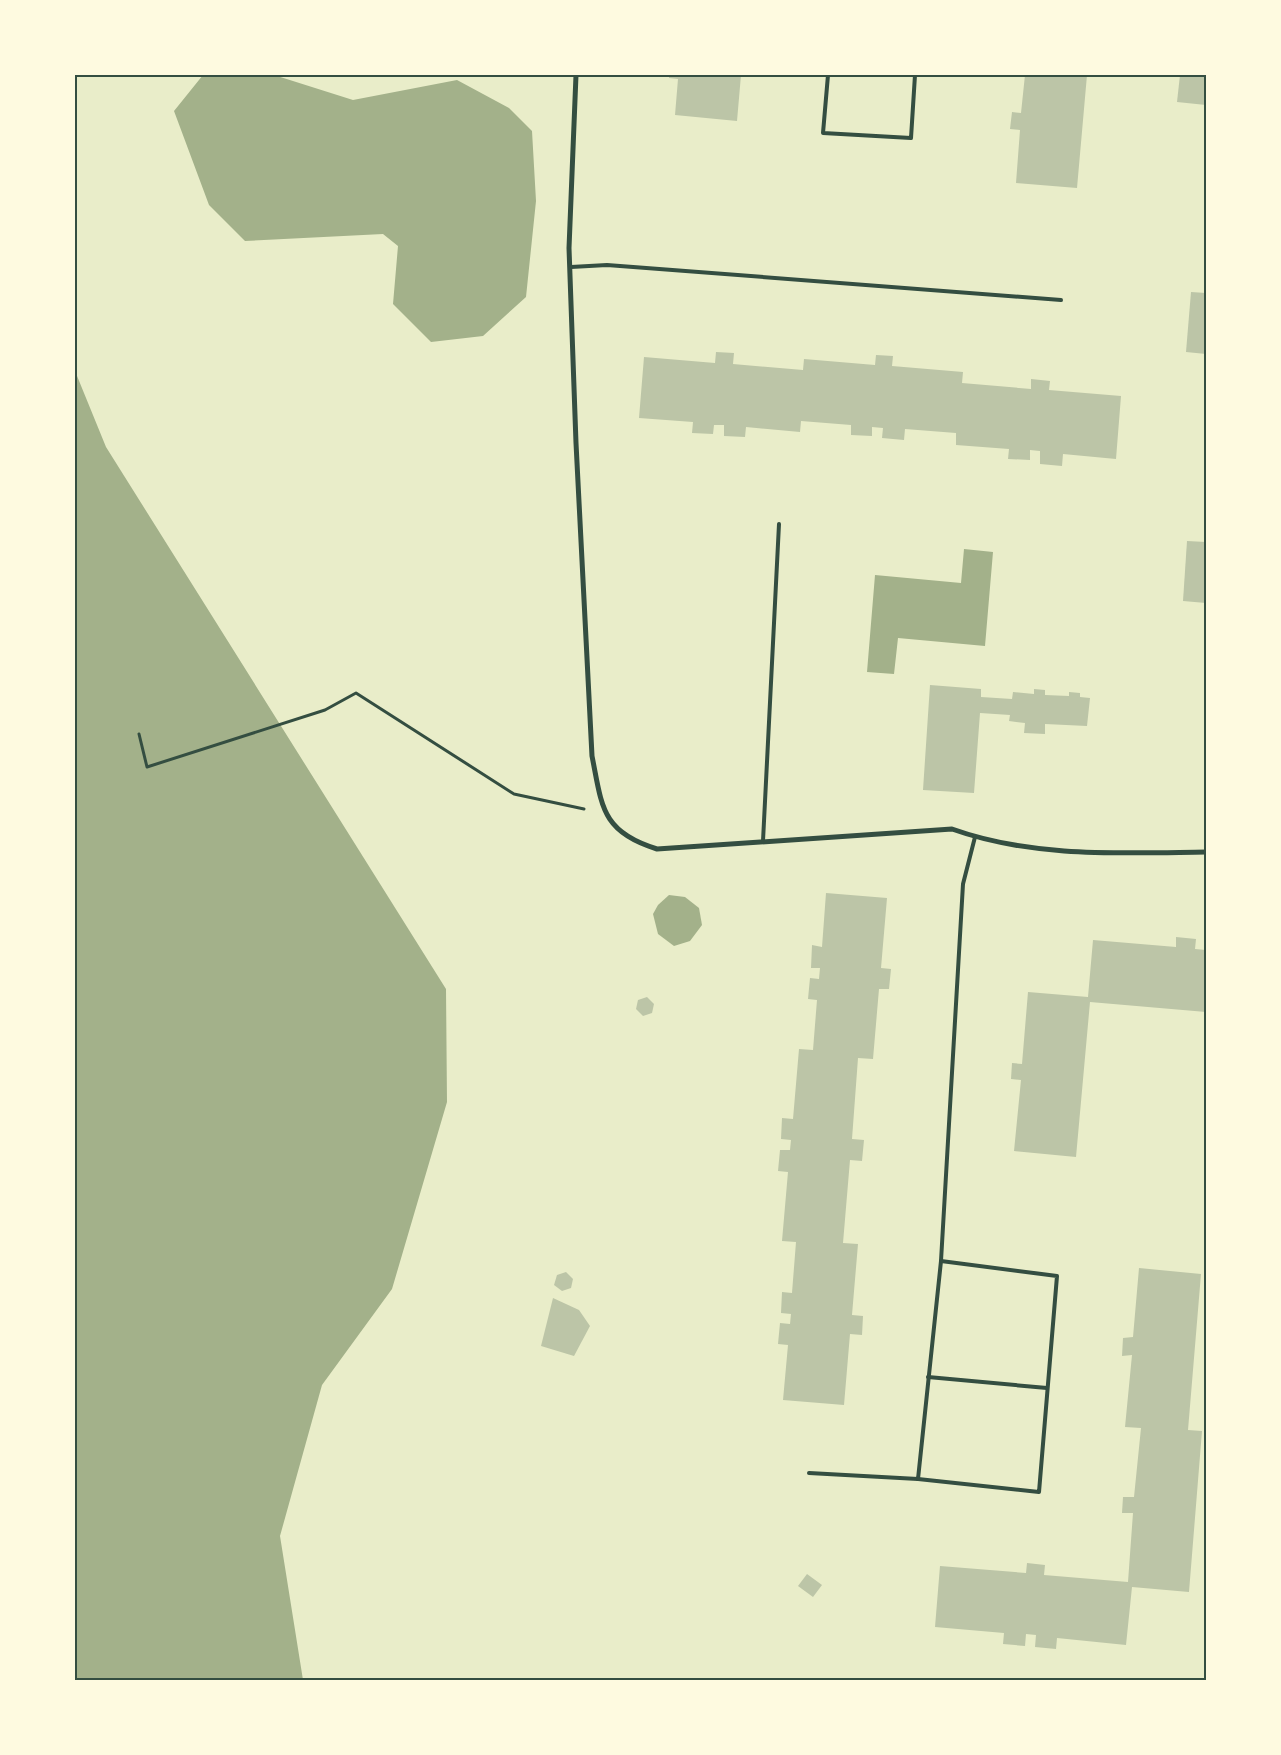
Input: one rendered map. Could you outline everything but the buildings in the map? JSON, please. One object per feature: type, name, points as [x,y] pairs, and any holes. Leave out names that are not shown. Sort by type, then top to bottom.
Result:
[{"type":"street","points":[[576,75],[569,248],[576,443],[592,756],[600,801],[609,820],[635,842],[657,849],[952,829],[975,838],[1079,854],[1206,852]]},
{"type":"lane","points":[[828,75],[823,133],[911,138],[915,75]]},
{"type":"lane","points":[[571,267],[607,265],[1061,300]]},
{"type":"lane","points":[[763,841],[779,524]]},
{"type":"lane","points":[[918,1479],[941,1260],[963,884],[975,838]]},
{"type":"lane","points":[[809,1473],[918,1479],[1038,1492],[1057,1276],[941,1260]]},
{"type":"lane","points":[[928,1377],[1047,1388]]},
{"type":"path","points":[[139,734],[147,767],[325,710],[356,694],[514,794],[607,814]]},
{"type":"shaded area","points":[[203,75],[274,75],[353,100],[457,80],[509,108],[532,131],[536,201],[526,297],[483,336],[431,342],[393,304],[398,246],[383,234],[245,241],[209,205],[174,111]]},
{"type":"shaded area","points":[[75,371],[106,447],[446,989],[447,1102],[392,1289],[322,1385],[280,1536],[303,1680],[75,1680]]},
{"type":"shaded area","points":[[964,549],[993,552],[985,646],[898,638],[894,674],[867,672],[875,575],[961,583]]},
{"type":"shaded area","points":[[669,895],[685,897],[699,908],[702,925],[690,941],[674,946],[658,934],[653,914],[658,905]]}]
